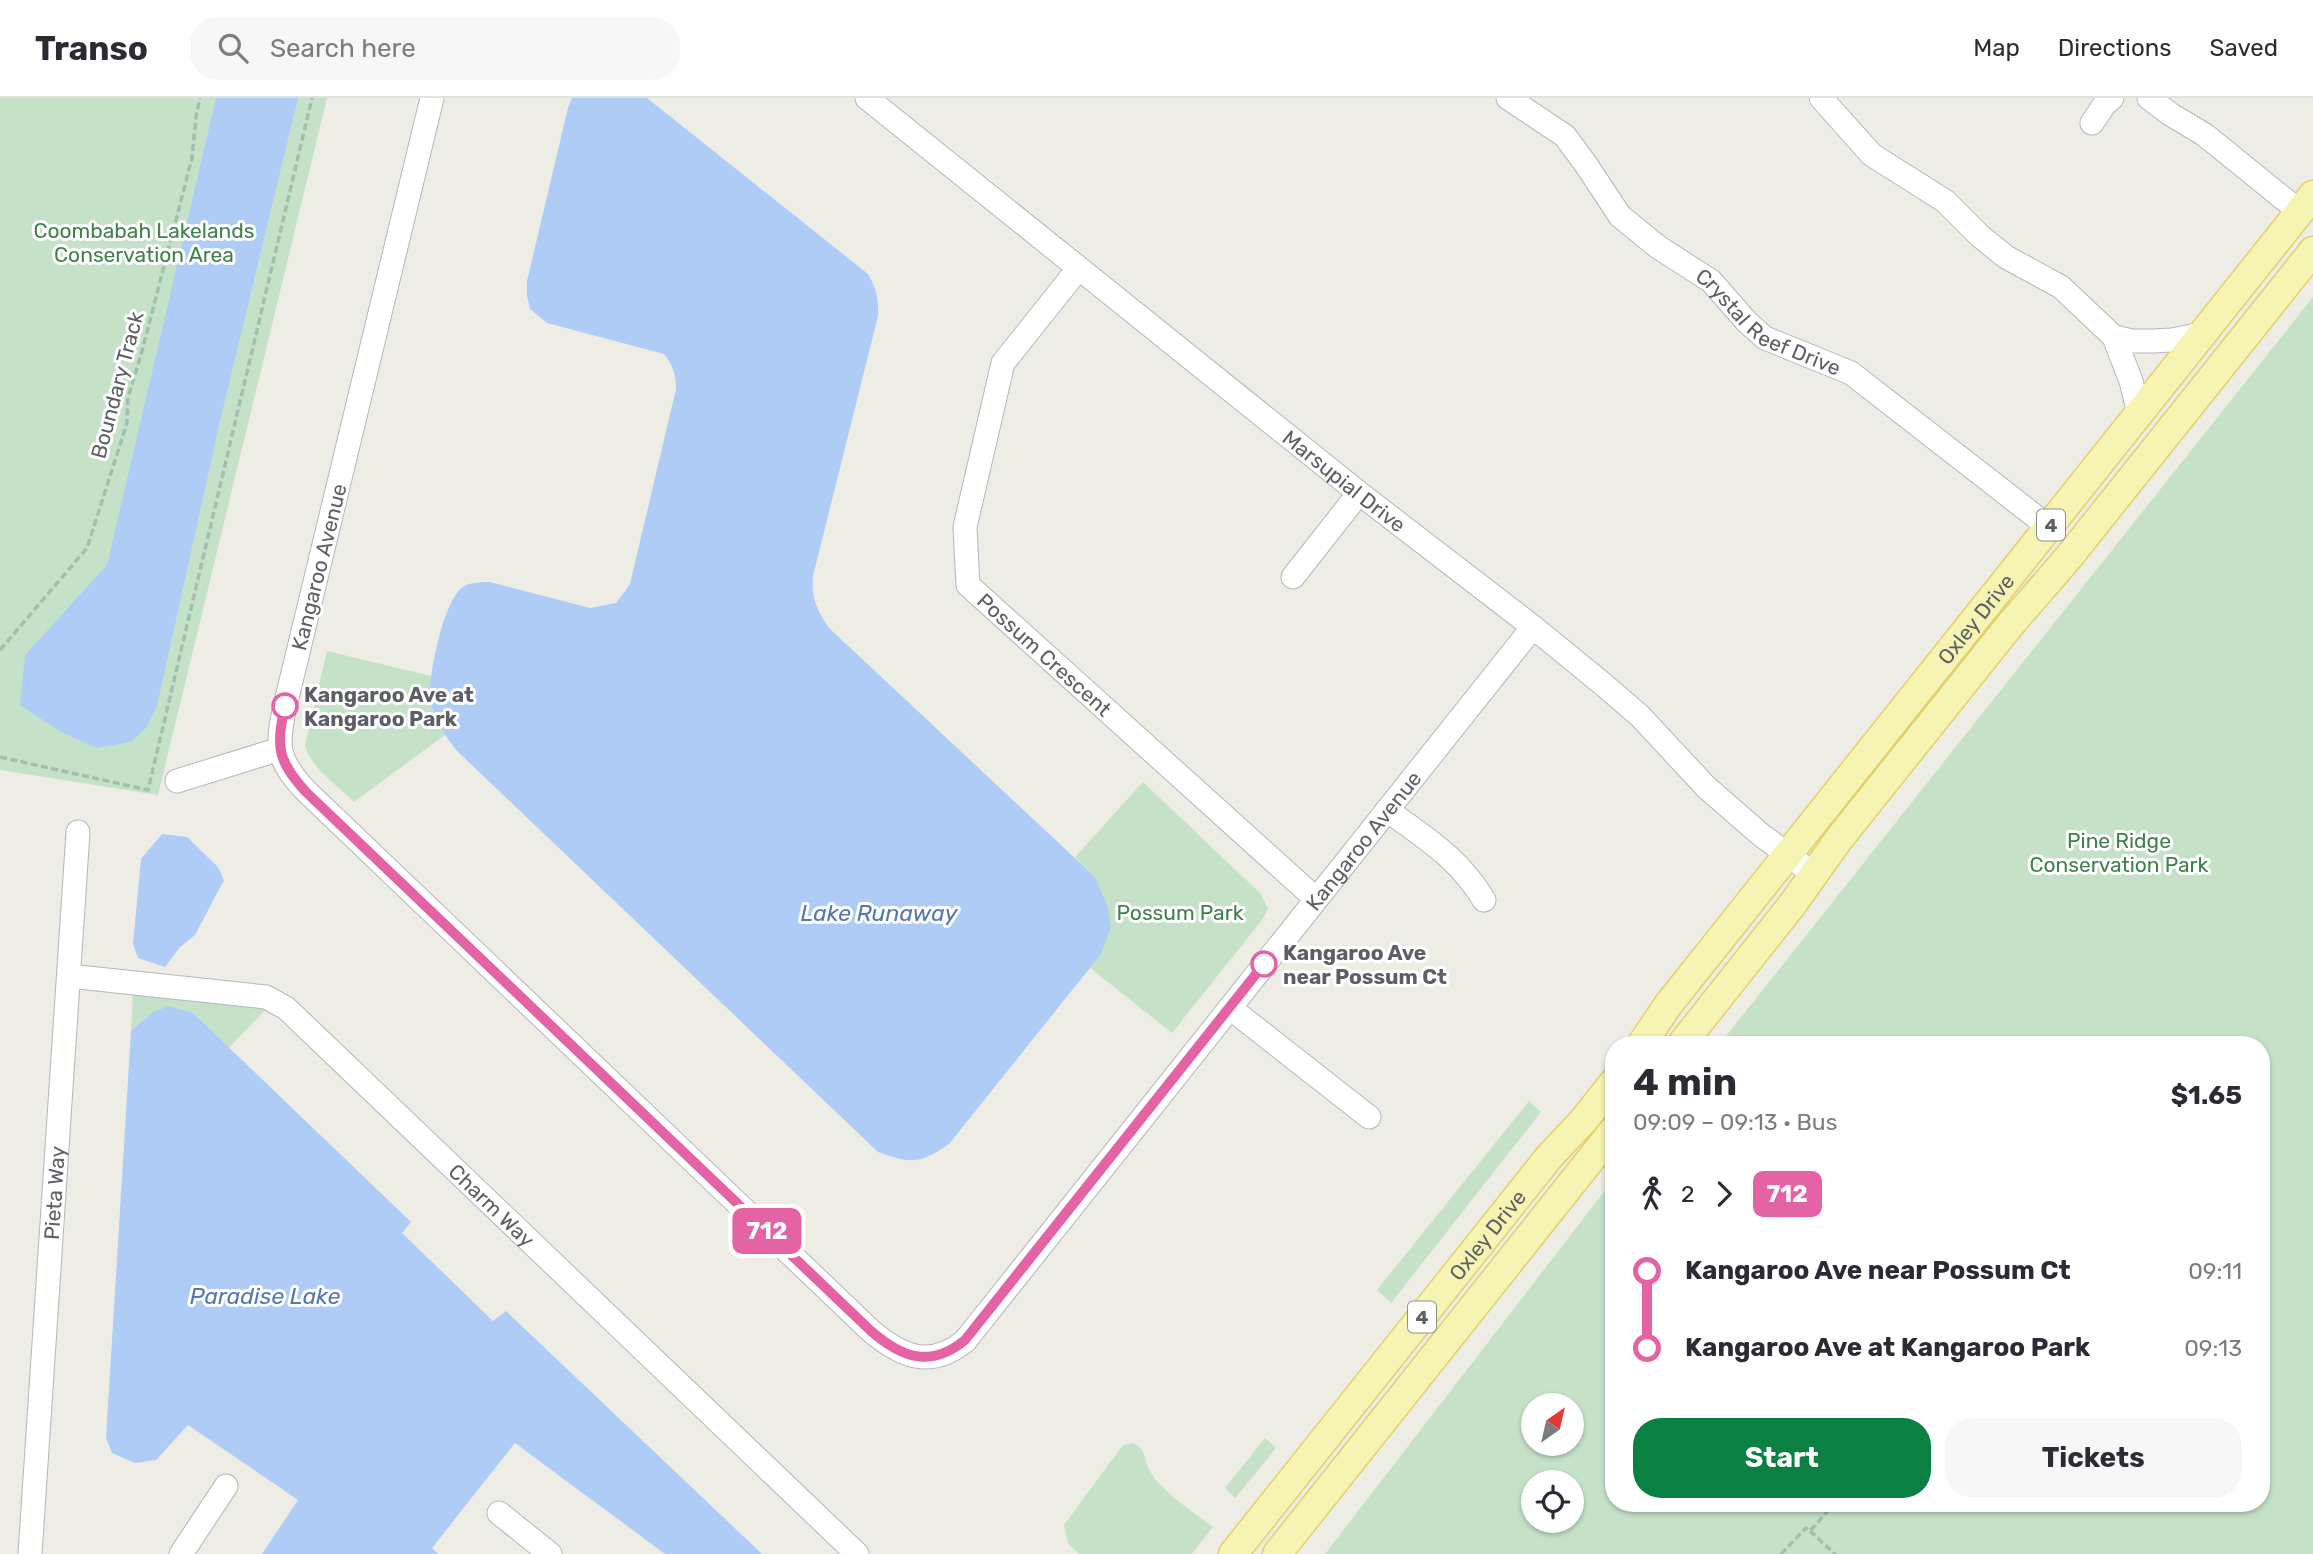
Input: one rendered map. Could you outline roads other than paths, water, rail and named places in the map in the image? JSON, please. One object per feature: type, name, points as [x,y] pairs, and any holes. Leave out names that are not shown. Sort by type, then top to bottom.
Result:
[{"type":"main road","name":"Oxley Drive","points":[[1647,1036],[1668,1005],[2307,203]]},
{"type":"main road","name":"Oxley Drive","points":[[1688,1036],[1815,875],[1839,839],[2313,251]]},
{"type":"main road","name":"Oxley Drive","points":[[1233,1554],[1549,1157],[1605,1093]]},
{"type":"main road","name":"Oxley Drive","points":[[1277,1554],[1605,1141]]},
{"type":"street","name":"Kangaroo Avenue","points":[[432,98],[285,706],[280,749],[284,763],[306,792],[871,1331],[912,1357],[942,1354],[954,1350],[965,1340],[1533,626]]},
{"type":"street","name":"Marsupial Drive","points":[[867,98],[1359,493],[1533,626],[1625,702],[1706,787],[1815,875]]},
{"type":"street","name":"Crystal Reef Drive","points":[[1508,98],[1565,136],[1620,216],[1658,247],[1711,281],[1765,338],[1851,373],[2049,527]]},
{"type":"street","points":[[1821,98],[1872,155],[1945,201],[1980,236],[2006,257],[2061,287],[2115,337],[2139,413]]},
{"type":"street","points":[[2092,123],[2112,98]]},
{"type":"street","points":[[2126,98],[2141,98]]},
{"type":"street","points":[[2150,98],[2170,114],[2307,203]]},
{"type":"street","name":"Possum Crescent","points":[[1078,269],[1003,363],[965,527],[968,585],[1316,899]]},
{"type":"street","points":[[2115,337],[2132,341],[2152,341],[2202,334]]},
{"type":"street","points":[[1293,577],[1359,493]]},
{"type":"street","points":[[177,781],[280,749]]},
{"type":"street","points":[[1387,810],[1453,859],[1472,880],[1484,900]]},
{"type":"street","name":"Pieta Way","points":[[30,1554],[78,832]]},
{"type":"street","name":"Charm Way","points":[[69,976],[266,997],[286,1008],[857,1554]]},
{"type":"street","points":[[1230,1007],[1369,1117]]},
{"type":"street","points":[[181,1554],[226,1486]]},
{"type":"street","points":[[499,1513],[550,1554]]},
{"type":"water","points":[[216,98],[298,98],[220,421],[157,706],[146,728],[131,742],[97,748],[61,732],[20,705],[25,655],[107,565]]},
{"type":"water","name":"Lake Runaway","points":[[572,98],[647,98],[868,274],[876,294],[878,316],[813,576],[816,604],[829,628],[1094,876],[1107,904],[1111,927],[1101,954],[949,1144],[923,1158],[899,1159],[878,1152],[456,750],[433,710],[431,678],[438,641],[449,607],[463,587],[473,583],[490,582],[590,608],[616,603],[630,584],[676,389],[673,370],[664,354],[547,323],[530,309],[527,281]]},
{"type":"water","points":[[162,834],[187,837],[218,867],[224,880],[195,935],[180,947],[165,967],[138,958],[133,944],[141,859]]},
{"type":"water","name":"Paradise Lake","points":[[169,1006],[193,1013],[411,1222],[402,1233],[493,1321],[506,1311],[762,1554],[665,1554],[515,1443],[432,1548],[438,1554],[262,1554],[298,1500],[188,1425],[156,1460],[135,1463],[112,1453],[106,1438],[131,1031],[153,1012]]},
{"type":"place","name":"Kangaroo Ave at Kangaroo Park","points":[[285,706]]},
{"type":"place","name":"Kangaroo Ave near Possum Ct","points":[[1264,964]]},
{"type":"park label","name":"Coombabah Lakelands Conservation Area","points":[[144,242]]},
{"type":"park label","name":"Pine Ridge Conservation Park","points":[[2119,852]]},
{"type":"park label","name":"Possum Park","points":[[1180,912]]}]
